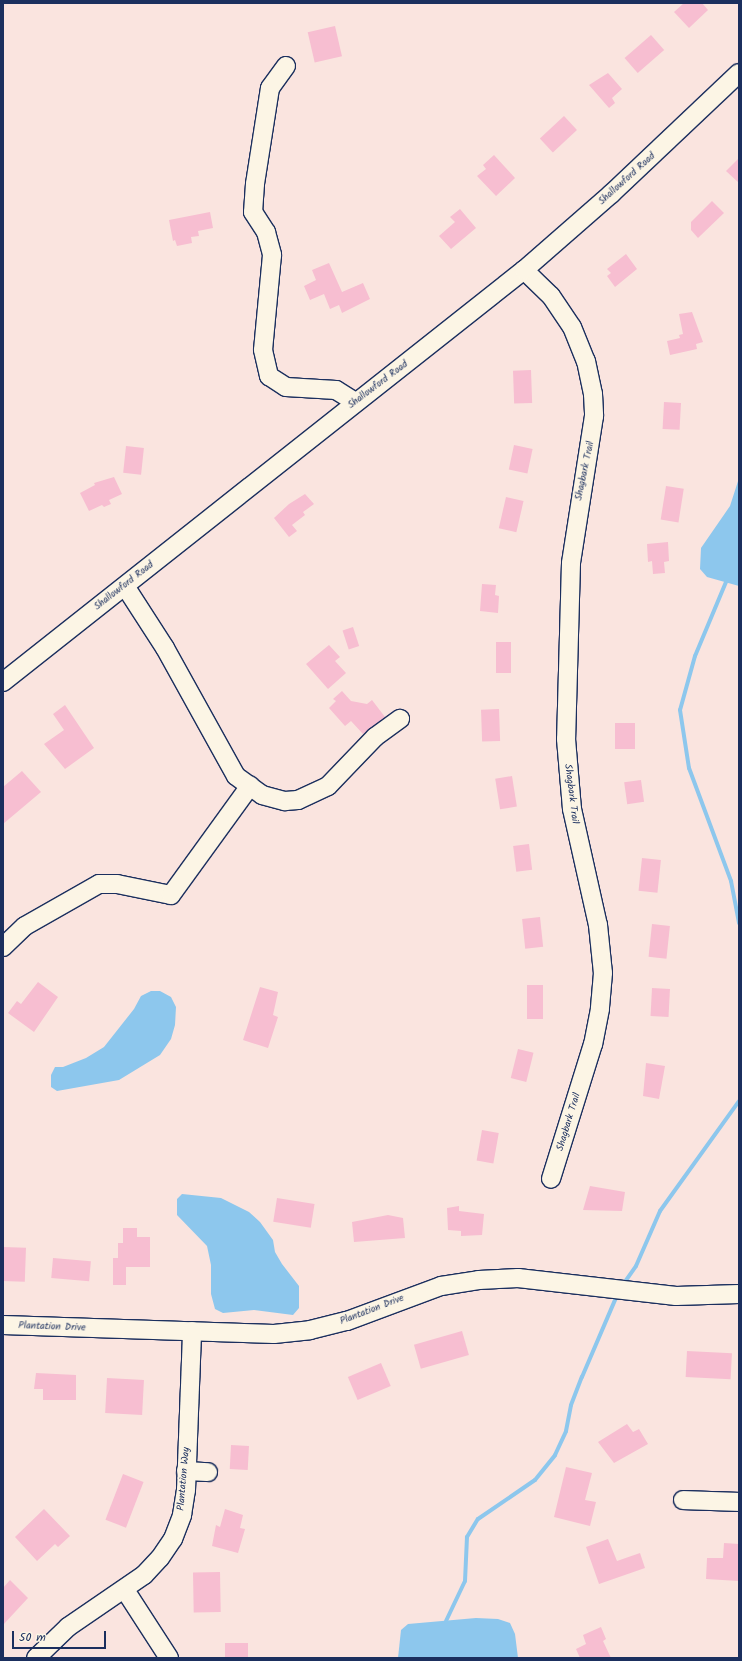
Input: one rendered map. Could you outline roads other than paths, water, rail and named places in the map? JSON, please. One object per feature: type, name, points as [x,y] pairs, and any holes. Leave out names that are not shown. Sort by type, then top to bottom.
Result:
[{"type":"street","points":[[286,66],[270,88],[255,184],[253,212],[266,232],[272,256],[263,350],[269,376],[286,387],[336,390],[355,402]]},
{"type":"street","name":"Shallowford Road","points":[[3,682],[355,402],[448,332],[524,270],[611,194],[739,73]]},
{"type":"street","name":"Shagbark Trail","points":[[524,270],[551,296],[572,326],[586,361],[593,400],[592,437],[577,510],[571,563],[566,740],[572,810],[598,925],[603,973],[600,1009],[593,1044],[551,1179]]},
{"type":"street","points":[[125,586],[165,648],[236,776],[262,795],[285,801],[298,800],[328,786],[375,737],[400,720]]},
{"type":"street","points":[[3,947],[25,926],[99,884],[117,884],[171,895],[250,786]]},
{"type":"street","name":"Plantation Drive","points":[[3,1325],[274,1334],[310,1330],[347,1321],[441,1286],[479,1280],[518,1278],[676,1296],[739,1294]]},
{"type":"street","name":"Plantation Way","points":[[36,1658],[68,1627],[125,1590],[160,1558],[173,1539],[182,1515],[186,1471],[192,1331]]},
{"type":"street","points":[[186,1471],[208,1472]]},
{"type":"street","points":[[683,1500],[739,1502]]},
{"type":"street","points":[[125,1590],[169,1658]]},
{"type":"water","points":[[739,478],[739,586],[707,577],[700,569],[701,548],[730,506]]},
{"type":"water","points":[[151,991],[160,991],[171,997],[176,1007],[175,1025],[171,1039],[160,1055],[119,1080],[57,1091],[51,1087],[51,1075],[55,1067],[63,1067],[86,1058],[104,1047],[134,1009],[141,996]]},
{"type":"water","points":[[182,1194],[221,1198],[249,1212],[260,1222],[273,1240],[275,1252],[282,1264],[299,1286],[299,1308],[293,1315],[254,1310],[223,1313],[215,1309],[211,1294],[211,1265],[207,1246],[177,1215],[177,1199]]},
{"type":"water","points":[[476,1618],[498,1619],[510,1623],[515,1634],[518,1658],[398,1658],[401,1630],[408,1624]]},
{"type":"waterway","points":[[726,582],[695,656],[680,710],[689,768],[731,881],[739,923]]},
{"type":"waterway","points":[[622,1286],[636,1266],[660,1211],[739,1101]]},
{"type":"waterway","points":[[446,1621],[465,1581],[467,1537],[478,1519],[535,1480],[555,1455],[566,1431],[571,1405],[618,1293]]}]
